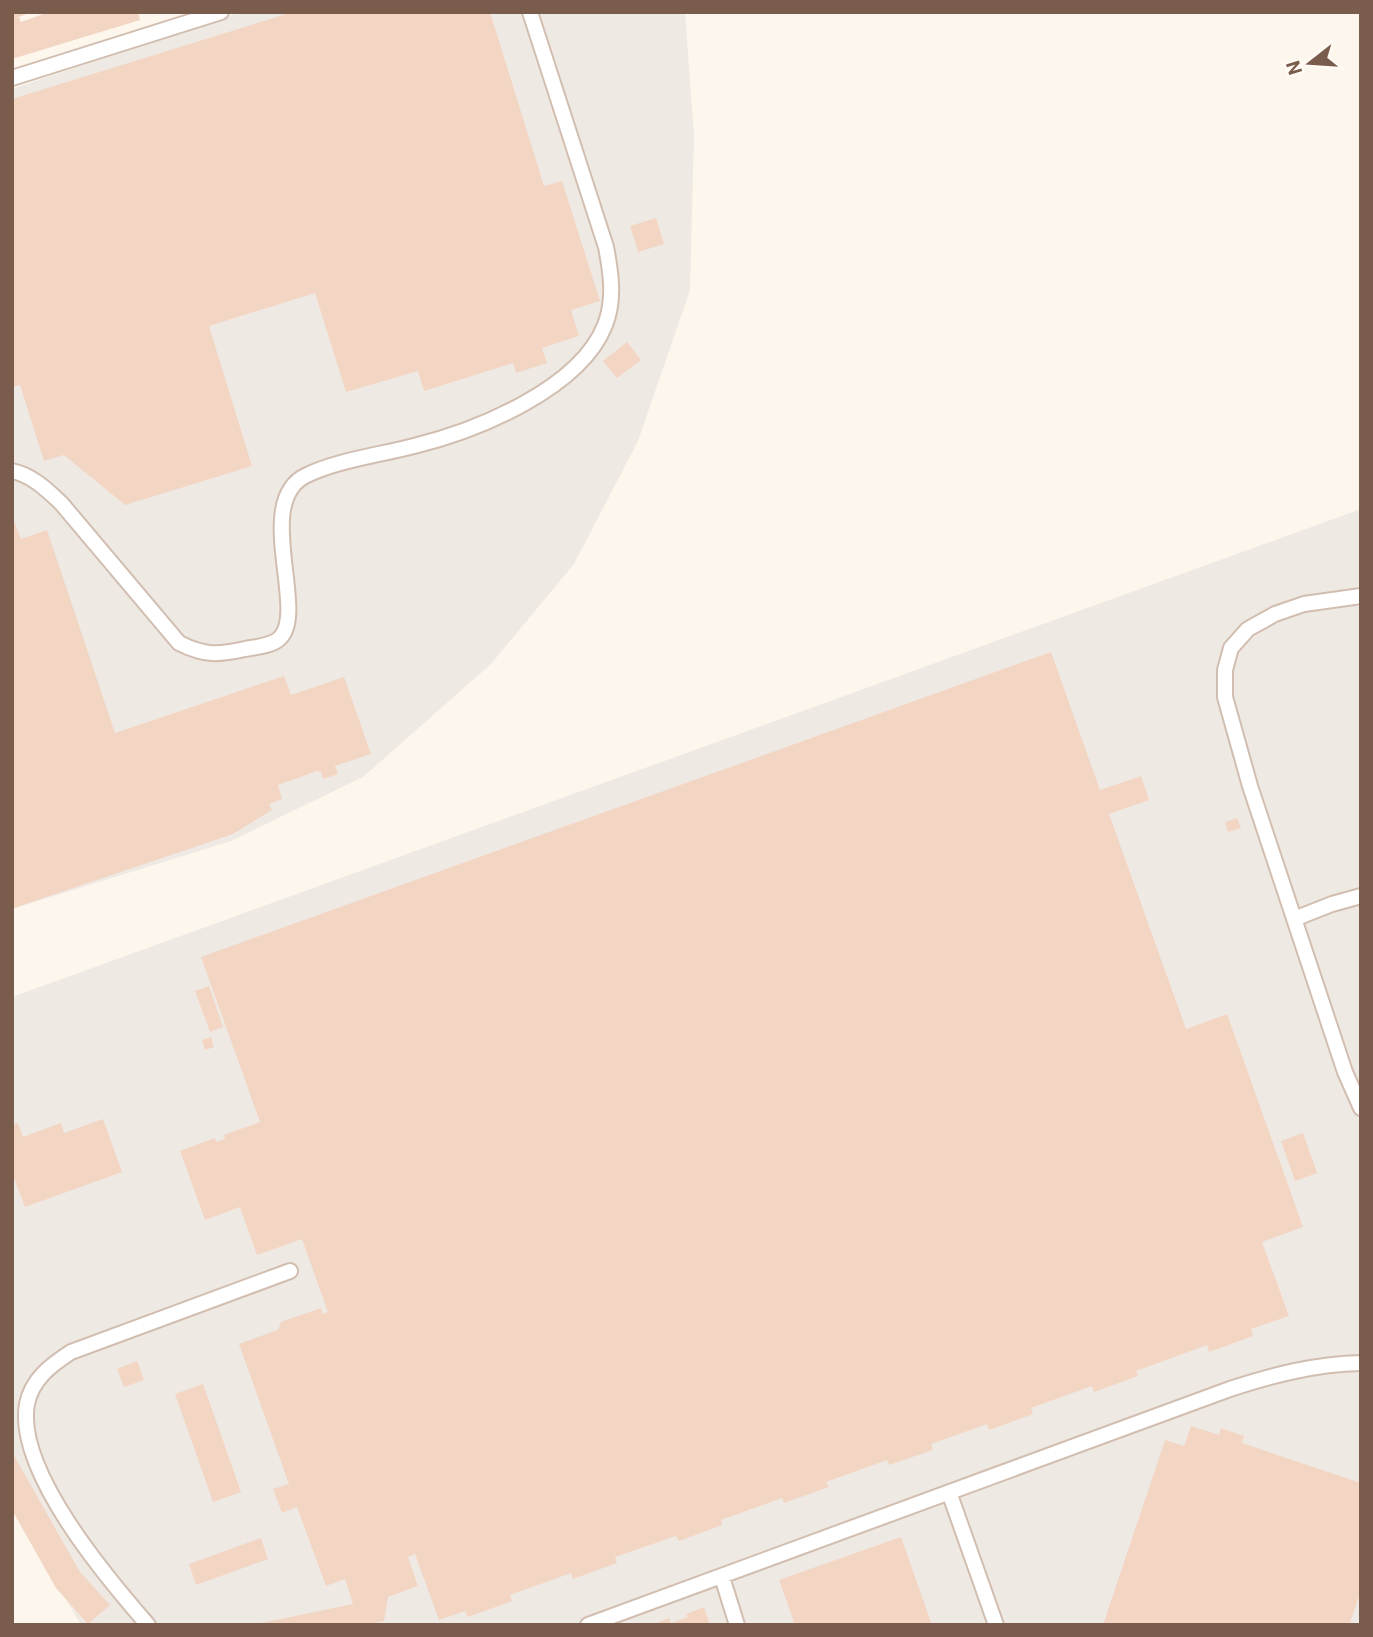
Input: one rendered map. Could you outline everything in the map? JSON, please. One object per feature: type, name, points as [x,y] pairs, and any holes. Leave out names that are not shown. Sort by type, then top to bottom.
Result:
[{"type":"lane","points":[[12,78],[220,12]]},
{"type":"lane","points":[[12,471],[21,473],[44,487],[61,503],[179,643],[194,651],[211,655],[265,645],[279,639],[287,628],[281,529],[284,504],[290,487],[314,472],[419,445],[500,417],[562,379],[591,351],[605,326],[611,302],[611,274],[606,247],[530,12]]},
{"type":"lane","points":[[1361,596],[1304,604],[1275,614],[1248,629],[1231,648],[1225,670],[1225,697],[1250,786],[1345,1072],[1361,1108]]},
{"type":"lane","points":[[1294,919],[1361,896]]},
{"type":"lane","points":[[148,1625],[111,1583],[85,1547],[43,1478],[29,1439],[27,1405],[31,1391],[51,1365],[71,1352],[289,1271]]},
{"type":"lane","points":[[588,1625],[1259,1379],[1327,1364],[1361,1363]]},
{"type":"lane","points":[[949,1492],[996,1625]]},
{"type":"lane","points":[[722,1577],[737,1625]]},
{"type":"shaded area","points":[[241,12],[685,12],[694,136],[690,290],[638,441],[574,564],[491,664],[363,777],[231,841],[12,909],[12,89]]},
{"type":"shaded area","points":[[1361,509],[1361,1625],[81,1625],[12,1506],[12,997]]},
{"type":"building","points":[[12,12],[32,12],[19,17],[21,22],[49,12],[138,12],[140,20],[12,59]]},
{"type":"building","points":[[293,12],[490,12],[544,186],[562,181],[600,301],[571,310],[579,336],[542,348],[547,363],[516,373],[513,363],[424,391],[418,371],[346,392],[315,293],[209,326],[252,466],[125,505],[64,455],[44,461],[20,385],[12,387],[12,99]]},
{"type":"building","points":[[656,218],[664,244],[638,252],[630,226]]},
{"type":"building","points":[[627,342],[641,360],[617,378],[603,361]]},
{"type":"building","points":[[12,515],[21,539],[47,530],[115,733],[284,676],[291,695],[344,677],[371,754],[335,766],[338,774],[323,779],[321,772],[317,771],[278,785],[282,799],[269,804],[272,810],[233,834],[14,908]]},
{"type":"building","points":[[1051,652],[1100,790],[1141,776],[1149,800],[1109,814],[1186,1029],[1227,1014],[1303,1227],[1262,1242],[1289,1316],[1251,1329],[1253,1336],[1209,1352],[1207,1345],[1136,1371],[1138,1376],[1094,1392],[1092,1386],[1031,1408],[1033,1414],[989,1430],[987,1424],[931,1444],[933,1450],[889,1465],[887,1460],[826,1482],[829,1487],[784,1503],[782,1498],[721,1520],[722,1525],[679,1541],[676,1536],[615,1557],[617,1563],[573,1579],[571,1573],[510,1595],[512,1601],[468,1617],[465,1611],[439,1620],[415,1554],[408,1557],[418,1586],[388,1597],[384,1621],[363,1625],[252,1625],[353,1604],[345,1579],[326,1586],[297,1507],[282,1513],[273,1489],[289,1484],[239,1344],[278,1330],[281,1322],[321,1308],[323,1314],[328,1312],[302,1239],[257,1255],[240,1207],[205,1220],[180,1151],[215,1138],[216,1142],[225,1139],[224,1135],[260,1122],[201,957]]},
{"type":"building","points":[[1237,818],[1241,828],[1228,832],[1225,822]]},
{"type":"building","points":[[209,986],[223,1027],[210,1032],[195,991]]},
{"type":"building","points":[[211,1037],[214,1047],[205,1050],[202,1040]]},
{"type":"building","points":[[103,1119],[122,1172],[25,1207],[12,1173],[12,1125],[18,1123],[23,1137],[61,1123],[64,1133]]},
{"type":"building","points":[[1303,1133],[1317,1173],[1295,1181],[1281,1141]]},
{"type":"building","points":[[137,1361],[144,1380],[124,1387],[117,1369]]},
{"type":"building","points":[[203,1384],[241,1492],[213,1502],[175,1394]]},
{"type":"building","points":[[1191,1426],[1219,1435],[1221,1428],[1244,1436],[1242,1443],[1361,1483],[1361,1591],[1349,1625],[1103,1625],[1165,1440],[1184,1446]]},
{"type":"building","points":[[12,1452],[80,1572],[110,1605],[88,1624],[56,1588],[12,1510]]},
{"type":"building","points":[[901,1537],[932,1625],[795,1625],[779,1580]]},
{"type":"building","points":[[261,1538],[268,1559],[196,1585],[189,1564]]},
{"type":"building","points":[[704,1607],[710,1625],[652,1625],[669,1618],[671,1623]]}]
